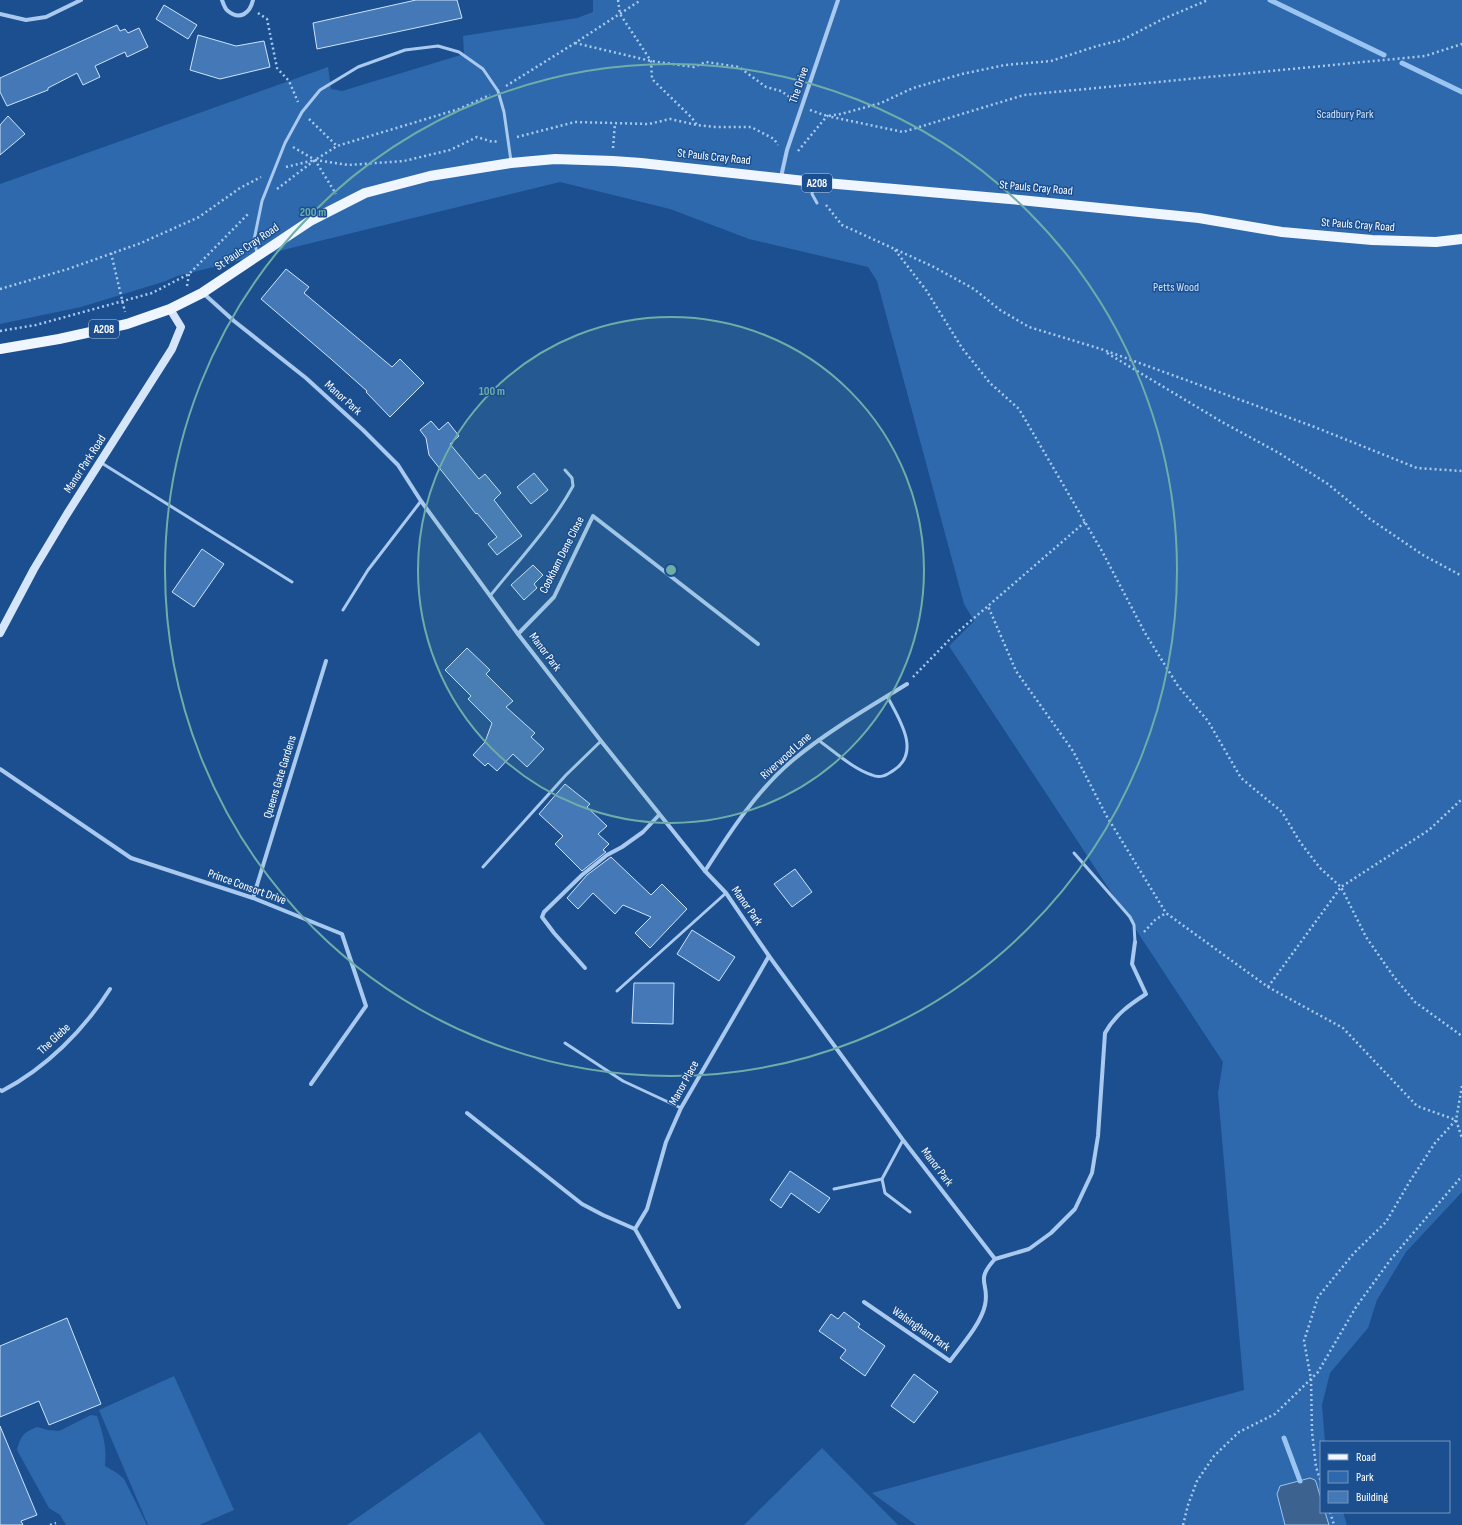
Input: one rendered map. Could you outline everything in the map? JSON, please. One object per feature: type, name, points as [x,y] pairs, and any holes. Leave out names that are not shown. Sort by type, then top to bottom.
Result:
[{"type":"main road","name":"St Pauls Cray Road","points":[[0,349],[59,339],[127,324],[170,309],[202,293],[310,221],[365,193],[430,176],[511,163],[555,159],[612,161],[781,178],[814,187],[1020,200],[1199,218],[1282,232],[1372,240],[1436,242],[1462,239]]},
{"type":"main road","name":"Manor Park Road","points":[[0,633],[34,569],[67,514],[172,349],[181,327],[170,309]]},
{"type":"street","points":[[0,14],[26,20],[46,17],[81,0]]},
{"type":"street","points":[[222,0],[227,10],[236,15],[246,14],[251,8],[253,0]]},
{"type":"street","name":"The Drive","points":[[781,178],[785,158],[838,0]]},
{"type":"street","name":"Manor Park","points":[[202,293],[234,321],[306,378],[363,430],[398,465],[421,502],[518,634],[705,871],[726,893],[769,956],[904,1140],[995,1259]]},
{"type":"street","name":"Cookham Dene Close","points":[[518,634],[554,597],[593,516],[758,644]]},
{"type":"street","name":"Queens Gate Gardens","points":[[253,898],[326,661]]},
{"type":"street","name":"Riverwood Lane","points":[[705,871],[731,831],[766,787],[792,761],[818,740],[907,684]]},
{"type":"street","name":"Prince Consort Drive","points":[[0,768],[131,858],[253,898],[342,934],[366,1006],[311,1084]]},
{"type":"street","points":[[585,968],[542,918],[544,912],[582,875],[607,855],[622,847],[643,832],[660,814]]},
{"type":"street","points":[[995,1259],[1029,1249],[1051,1233],[1075,1209],[1092,1173],[1098,1136],[1105,1033],[1111,1022],[1124,1008],[1146,994],[1132,964],[1132,955],[1135,942]]},
{"type":"street","name":"Manor Place","points":[[635,1229],[647,1209],[666,1142],[681,1108],[769,956]]},
{"type":"street","name":"The Glebe","points":[[0,1090],[2,1091],[22,1081],[61,1048],[96,1012],[110,989]]},
{"type":"street","points":[[467,1113],[582,1204],[635,1229],[679,1307]]},
{"type":"street","name":"Walsingham Park","points":[[864,1302],[950,1361],[979,1320],[985,1306],[986,1294],[983,1278],[985,1270],[995,1259]]},
{"type":"lane","points":[[257,255],[254,240],[262,201],[285,143],[302,112],[320,90],[358,67],[405,50],[438,46],[459,52],[483,70],[498,91],[504,112],[511,163]]},
{"type":"lane","points":[[814,187],[812,194],[817,203]]},
{"type":"lane","points":[[100,462],[292,582]]},
{"type":"lane","points":[[490,596],[554,515],[574,486],[572,478],[565,470]]},
{"type":"lane","points":[[343,610],[368,570],[421,502]]},
{"type":"lane","points":[[818,740],[862,771],[880,777],[888,774],[897,768],[904,760],[907,740],[904,728],[887,696]]},
{"type":"lane","points":[[483,867],[566,775],[601,741]]},
{"type":"lane","points":[[1074,853],[1130,917],[1134,925],[1135,942]]},
{"type":"lane","points":[[617,991],[726,893]]},
{"type":"lane","points":[[565,1043],[624,1081],[681,1108]]},
{"type":"lane","points":[[904,1140],[882,1179],[885,1193],[910,1212]]},
{"type":"lane","points":[[834,1189],[882,1179]]},
{"type":"path","points":[[618,0],[620,14],[652,61],[652,79],[692,118],[697,125]]},
{"type":"path","points":[[0,330],[36,325],[152,293],[189,274],[262,201],[315,160],[337,146],[459,109],[498,91],[641,0]]},
{"type":"path","points":[[784,165],[790,162],[827,116],[881,103],[913,88],[962,74],[1005,65],[1051,61],[1097,46],[1122,40],[1163,19],[1208,0]]},
{"type":"path","points":[[251,8],[267,19],[276,68],[289,81]]},
{"type":"path","points":[[575,43],[652,61],[694,68],[706,62],[739,67],[766,87],[781,92],[803,106],[827,116],[903,132],[1024,95],[1425,56],[1462,44]]},
{"type":"path","points":[[690,123],[692,118]]},
{"type":"path","points":[[285,143],[315,160],[348,165],[404,162],[450,150],[477,137],[493,142],[532,134],[575,122],[649,124],[670,119],[715,127],[751,127],[774,139],[785,158]]},
{"type":"path","points":[[612,161],[615,123]]},
{"type":"path","points":[[0,289],[68,269],[141,242],[199,217],[240,188],[273,171],[315,160]]},
{"type":"path","points":[[315,160],[342,204]]},
{"type":"path","points":[[814,187],[816,192],[842,225],[934,267],[974,289],[1000,310],[1029,326],[1101,349],[1312,426],[1417,468],[1462,471]]},
{"type":"path","points":[[895,250],[926,290],[962,348],[990,383],[1019,409],[1103,553],[1145,633],[1178,686],[1208,721],[1241,778],[1282,812],[1300,842],[1320,868],[1341,887],[1366,937],[1394,977],[1415,1002],[1462,1036]]},
{"type":"path","points":[[111,253],[127,324]]},
{"type":"path","points":[[1101,349],[1222,422],[1279,453],[1328,484],[1370,519],[1423,555],[1462,576]]},
{"type":"path","points":[[907,684],[953,636],[1085,522]]},
{"type":"path","points":[[988,606],[1016,671],[1073,751],[1106,815],[1166,913],[1268,986],[1343,1028],[1417,1106],[1456,1120]]},
{"type":"path","points":[[1268,986],[1341,887],[1429,830],[1462,799]]},
{"type":"path","points":[[1135,942],[1155,920],[1166,913]]},
{"type":"path","points":[[1462,1086],[1456,1120],[1462,1138]]},
{"type":"path","points":[[1320,1479],[1316,1466],[1312,1432],[1311,1379],[1304,1341],[1318,1297],[1354,1253],[1386,1222],[1410,1181],[1436,1142],[1456,1120]]},
{"type":"path","points":[[1183,1525],[1197,1481],[1214,1456],[1239,1432],[1275,1414],[1318,1372],[1356,1307],[1390,1259],[1462,1176]]},
{"type":"path","points":[[1330,1513],[1334,1525]]},
{"type":"path","points":[[50,1525],[56,1523]]},
{"type":"green space","name":"Petts Wood","points":[[593,0],[1462,0],[1462,1192],[1406,1252],[1377,1300],[1368,1328],[1330,1373],[1322,1405],[1325,1441],[1320,1441],[1320,1513],[1343,1513],[1347,1525],[916,1525],[872,1493],[1244,1390],[1218,1093],[1223,1062],[949,646],[974,621],[964,604],[877,281],[868,267],[749,239],[670,209],[560,182],[177,276],[166,281],[81,307],[0,324],[0,184],[328,67],[331,89],[342,91],[464,54],[463,36],[577,18],[593,12]]},
{"type":"green space","points":[[174,1376],[234,1510],[199,1525],[148,1525],[99,1410]]},
{"type":"green space","points":[[91,1415],[97,1416],[101,1429],[105,1447],[105,1466],[124,1479],[147,1525],[66,1525],[60,1515],[49,1508],[17,1450],[23,1435],[32,1429],[37,1427],[59,1431]]},
{"type":"green space","points":[[480,1432],[545,1525],[347,1525]]},
{"type":"green space","points":[[822,1448],[898,1525],[744,1525]]},
{"type":"shaded area","points":[[1310,1478],[1315,1480],[1320,1496],[1320,1513],[1325,1513],[1329,1525],[1285,1525],[1277,1494],[1280,1486]]},
{"type":"building","points":[[416,0],[457,0],[462,18],[317,49],[313,23]]},
{"type":"building","points":[[164,5],[197,25],[188,39],[156,19]]},
{"type":"building","points":[[117,25],[120,31],[125,29],[128,33],[139,28],[148,47],[127,57],[125,52],[95,66],[100,77],[83,85],[77,73],[48,88],[48,90],[7,106],[0,92],[0,78]]},
{"type":"building","points":[[198,35],[236,46],[264,41],[270,67],[220,79],[190,70]]},
{"type":"building","points":[[8,116],[25,134],[0,155],[0,125]]},
{"type":"building","points":[[286,269],[309,287],[304,293],[392,367],[400,359],[424,383],[390,417],[366,392],[367,391],[261,299]]},
{"type":"building","points":[[431,421],[439,430],[448,422],[459,436],[450,444],[479,479],[485,474],[501,493],[494,500],[522,536],[497,555],[488,544],[497,537],[477,513],[476,514],[429,455],[426,438],[420,430]]},
{"type":"building","points":[[534,473],[548,490],[531,504],[517,487]]},
{"type":"building","points":[[202,549],[224,564],[194,607],[172,592]]},
{"type":"building","points":[[533,565],[543,575],[534,584],[537,588],[524,600],[511,585]]},
{"type":"building","points":[[467,648],[490,670],[486,674],[513,701],[506,707],[535,733],[531,737],[544,749],[527,767],[513,754],[497,771],[488,763],[485,766],[473,755],[485,742],[492,723],[468,699],[471,696],[445,670]]},
{"type":"building","points":[[565,784],[590,804],[587,807],[607,826],[598,834],[609,844],[603,850],[606,852],[582,871],[555,844],[563,836],[539,814]]},
{"type":"building","points":[[611,857],[651,895],[662,884],[687,909],[650,948],[635,933],[651,917],[623,905],[615,914],[593,893],[578,909],[567,898],[587,875]]},
{"type":"building","points":[[795,869],[812,892],[792,907],[774,884]]},
{"type":"building","points":[[692,930],[735,957],[719,981],[677,954]]},
{"type":"building","points":[[634,983],[674,983],[673,1024],[632,1023]]},
{"type":"building","points":[[790,1171],[830,1198],[819,1213],[791,1193],[781,1208],[770,1200]]},
{"type":"building","points":[[844,1312],[860,1324],[858,1327],[885,1346],[865,1376],[840,1358],[846,1350],[819,1331],[831,1314],[838,1319]]},
{"type":"building","points":[[67,1318],[101,1404],[49,1425],[39,1401],[0,1417],[0,1346]]},
{"type":"building","points":[[914,1374],[938,1392],[914,1423],[891,1406]]},
{"type":"building","points":[[0,1426],[37,1515],[21,1521],[23,1525],[0,1525]]},
{"type":"waterway","points":[[1270,0],[1384,55]]},
{"type":"waterway","points":[[1402,63],[1462,92]]},
{"type":"waterway","points":[[1284,1438],[1300,1481]]},
{"type":"park label","name":"Scadbury Park","points":[[1345,114]]}]
